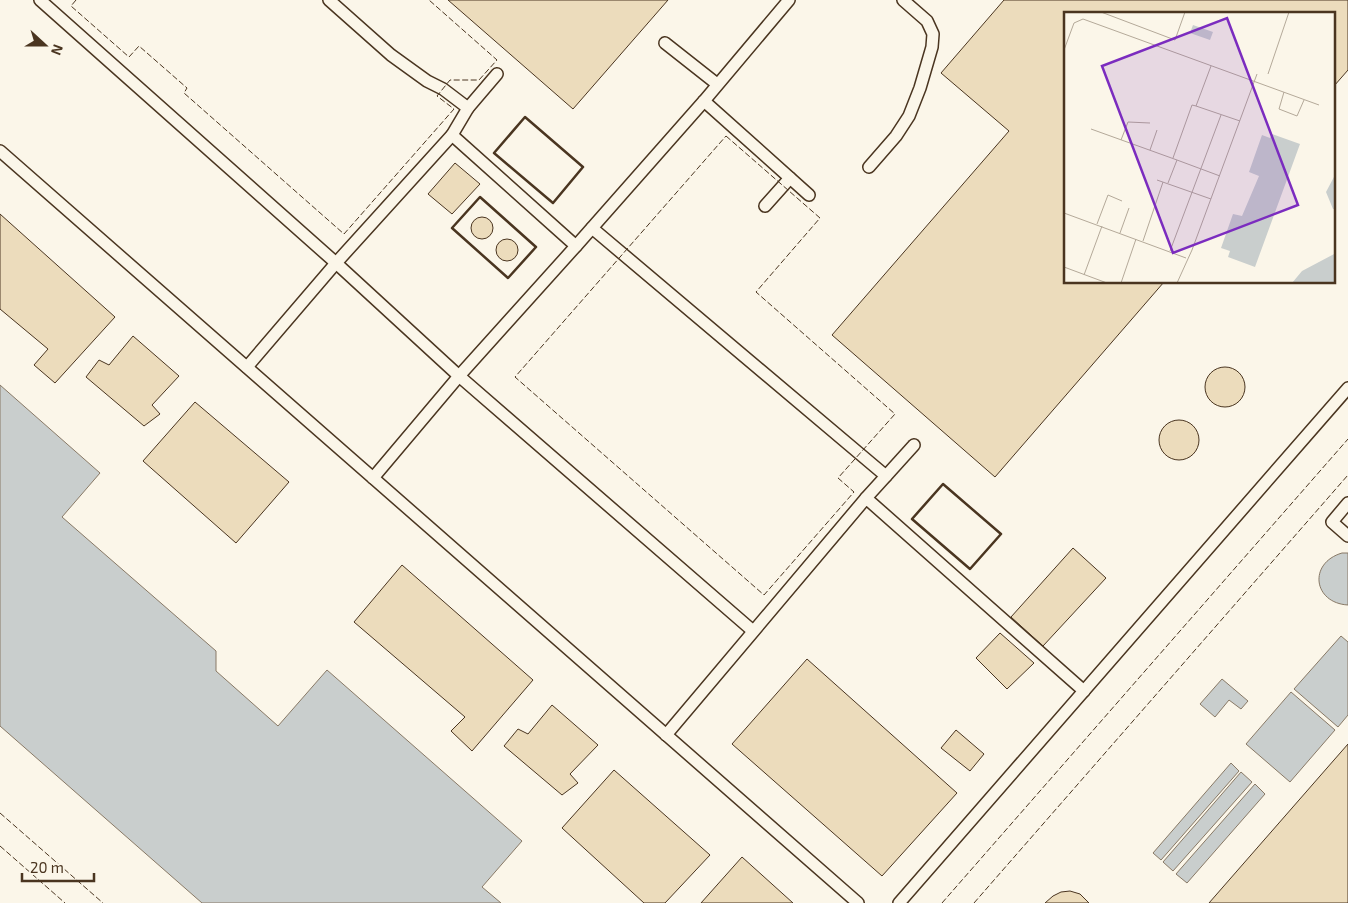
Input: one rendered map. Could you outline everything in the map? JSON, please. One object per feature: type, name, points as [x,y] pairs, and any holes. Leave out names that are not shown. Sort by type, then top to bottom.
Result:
[{"type":"lane","points":[[40,0],[336,263],[459,376],[753,631]]},
{"type":"lane","points":[[329,0],[391,54],[468,108]]},
{"type":"lane","points":[[372,478],[459,376],[704,101],[789,0]]},
{"type":"lane","points":[[870,166],[896,136],[909,116],[920,88],[932,47],[933,34],[927,21],[903,0]]},
{"type":"lane","points":[[665,43],[717,84]]},
{"type":"lane","points":[[247,368],[336,263],[452,135],[468,108],[497,74]]},
{"type":"lane","points":[[704,101],[809,195]]},
{"type":"lane","points":[[452,135],[576,246]]},
{"type":"lane","points":[[0,151],[858,903]]},
{"type":"lane","points":[[765,206],[790,178]]},
{"type":"lane","points":[[592,228],[886,476]]},
{"type":"lane","points":[[899,903],[1348,388]]},
{"type":"lane","points":[[666,735],[866,498],[914,445]]},
{"type":"lane","points":[[866,498],[1084,691]]},
{"type":"lane","points":[[1348,503],[1332,522],[1348,536]]},
{"type":"shaded area","points":[[0,385],[100,473],[62,517],[216,651],[216,671],[278,726],[327,670],[522,841],[482,887],[501,903],[202,903],[0,726]]},
{"type":"shaded area","points":[[1342,553],[1348,553],[1348,605],[1336,603],[1328,597],[1322,590],[1319,582],[1320,573],[1324,565],[1331,558]]},
{"type":"shaded area","points":[[1341,636],[1348,642],[1348,715],[1338,727],[1294,689]]},
{"type":"shaded area","points":[[1222,679],[1248,701],[1241,709],[1229,700],[1215,717],[1200,704]]},
{"type":"shaded area","points":[[1291,692],[1335,730],[1290,782],[1246,744]]},
{"type":"shaded area","points":[[1231,763],[1239,771],[1161,860],[1153,853]]},
{"type":"shaded area","points":[[1241,772],[1252,782],[1173,871],[1163,862]]},
{"type":"shaded area","points":[[1255,784],[1265,794],[1187,883],[1176,874]]},
{"type":"building","points":[[448,0],[668,0],[573,109]]},
{"type":"building","points":[[1004,0],[1348,0],[1348,70],[1336,84],[1336,12],[1064,12],[1064,284],[1162,284],[995,477],[832,335],[1009,131],[941,73]]},
{"type":"building","points":[[455,163],[480,184],[452,214],[428,194]]},
{"type":"building","points":[[0,214],[115,317],[55,383],[34,365],[48,349],[0,309]]},
{"type":"building","points":[[478,217],[486,217],[493,224],[493,232],[486,239],[478,239],[471,232],[471,224]]},
{"type":"building","points":[[503,239],[511,239],[518,246],[518,254],[511,261],[503,261],[496,254],[496,246]]},
{"type":"building","points":[[133,336],[179,376],[152,405],[160,414],[144,426],[86,377],[99,360],[109,365]]},
{"type":"building","points":[[1225,367],[1239,373],[1245,387],[1239,401],[1225,407],[1211,401],[1205,387],[1211,373]]},
{"type":"building","points":[[195,402],[289,482],[236,543],[143,461]]},
{"type":"building","points":[[1179,420],[1193,426],[1199,440],[1193,454],[1179,460],[1165,454],[1159,440],[1165,426]]},
{"type":"building","points":[[1073,548],[1106,578],[1043,646],[1011,617]]},
{"type":"building","points":[[402,565],[533,680],[472,751],[451,731],[465,717],[354,622]]},
{"type":"building","points":[[1000,633],[1034,663],[1007,689],[976,658]]},
{"type":"building","points":[[807,659],[957,793],[882,876],[732,744]]},
{"type":"building","points":[[552,705],[598,745],[570,774],[578,783],[562,795],[504,746],[518,729],[528,734]]},
{"type":"building","points":[[956,730],[984,754],[970,771],[941,748]]},
{"type":"building","points":[[1348,744],[1348,903],[1209,903]]},
{"type":"building","points":[[614,770],[710,855],[665,903],[644,903],[562,828]]},
{"type":"building","points":[[742,857],[793,903],[701,903]]},
{"type":"building","points":[[1070,891],[1080,894],[1089,903],[1045,903],[1061,892]]},
{"type":"fence","points":[[76,0],[71,6],[129,57],[139,46],[187,88],[184,93],[344,234],[454,109],[437,96],[450,80],[479,80],[497,60],[429,0]]},
{"type":"fence","points":[[726,136],[820,218],[756,292],[895,414],[838,478],[854,492],[764,595],[515,377],[726,136]]},
{"type":"fence","points":[[942,903],[1348,439]]},
{"type":"fence","points":[[974,903],[1348,475]]},
{"type":"fence","points":[[0,813],[103,903]]},
{"type":"fence","points":[[0,846],[65,903]]},
{"type":"wall","points":[[525,117],[583,167],[553,203],[494,153],[525,117]]},
{"type":"wall","points":[[480,197],[536,247],[508,278],[452,228],[480,197]]},
{"type":"wall","points":[[943,484],[1001,534],[970,569],[912,519],[943,484]]}]
